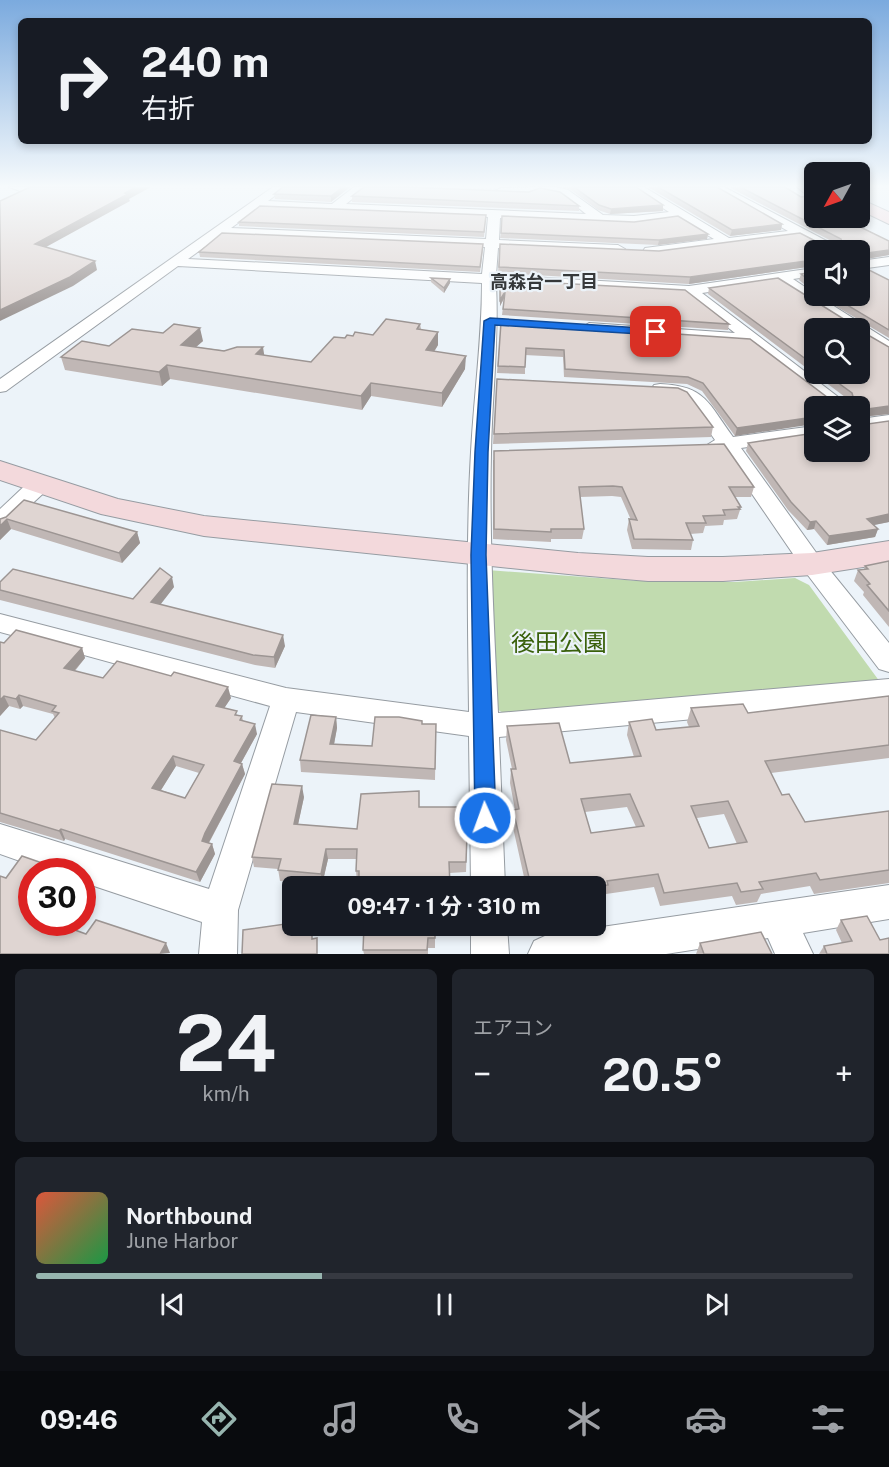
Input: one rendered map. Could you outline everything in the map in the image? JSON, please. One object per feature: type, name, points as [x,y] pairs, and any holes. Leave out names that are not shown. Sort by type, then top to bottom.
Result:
[{"type":"street","points":[[0,387],[216,232]]},
{"type":"street","points":[[228,232],[658,251],[801,233]]},
{"type":"street","points":[[488,876],[479,555],[481,452],[486,380],[496,322],[489,278],[493,232]]},
{"type":"street","points":[[709,232],[727,242]]},
{"type":"street","points":[[798,232],[814,240]]},
{"type":"street","points":[[870,264],[889,261]]},
{"type":"street","points":[[173,262],[688,290],[804,273]]},
{"type":"street","points":[[870,271],[879,276]]},
{"type":"street","points":[[778,277],[842,318]]},
{"type":"street","points":[[688,290],[828,396]]},
{"type":"street","points":[[573,327],[751,339]]},
{"type":"street","points":[[870,336],[889,348]]},
{"type":"street","points":[[486,380],[509,381]]},
{"type":"street","points":[[646,389],[680,390],[694,396],[812,564],[889,663]]},
{"type":"street","points":[[870,422],[889,421]]},
{"type":"street","points":[[693,446],[729,445],[804,434]]},
{"type":"street","points":[[481,452],[505,451]]},
{"type":"street","points":[[0,470],[111,507],[204,526],[479,555],[648,569],[723,569],[812,564],[889,552]]},
{"type":"street","points":[[0,521],[40,484]]},
{"type":"street","points":[[0,623],[286,699],[482,726],[889,690]]},
{"type":"street","points":[[218,954],[220,910],[286,699]]},
{"type":"street","points":[[0,839],[220,910]]},
{"type":"street","points":[[547,954],[889,902]]},
{"type":"street","points":[[778,920],[794,954]]},
{"type":"street","points":[[489,936],[490,954]]},
{"type":"green space","name":"後田公園","points":[[487,570],[640,581],[735,582],[795,578],[809,585],[880,682],[505,714],[495,708]]},
{"type":"building","points":[[0,232],[58,232],[35,244],[95,261],[70,277],[0,310]]},
{"type":"building","points":[[704,232],[708,234],[659,240],[501,233]]},
{"type":"building","points":[[826,232],[870,232],[889,241],[889,250],[870,253],[870,240],[841,240]]},
{"type":"building","points":[[222,233],[483,244],[480,267],[199,252]]},
{"type":"building","points":[[800,233],[813,240],[804,240],[804,261],[690,277],[499,267],[500,244],[659,251]]},
{"type":"building","points":[[870,270],[889,280],[889,330],[849,306],[870,306]]},
{"type":"building","points":[[431,278],[450,279],[444,288]]},
{"type":"building","points":[[778,278],[804,294],[804,306],[823,306],[842,318],[804,318],[804,358],[709,288]]},
{"type":"building","points":[[500,280],[685,290],[729,324],[503,309],[505,292],[500,300]]},
{"type":"building","points":[[386,319],[420,324],[417,329],[438,332],[426,350],[466,356],[442,393],[371,383],[361,396],[167,365],[159,372],[61,357],[82,341],[109,346],[132,329],[163,333],[174,324],[200,328],[181,345],[224,351],[237,347],[263,347],[256,354],[311,362],[334,337],[345,338],[347,335],[353,336],[355,332],[373,335]]},
{"type":"building","points":[[501,322],[750,339],[804,380],[804,384],[810,384],[826,396],[804,396],[804,418],[737,428],[703,383],[688,377],[565,369],[564,350],[526,348],[525,367],[498,366]]},
{"type":"building","points":[[870,336],[889,347],[889,406],[870,409],[870,396],[853,396],[840,384],[870,384]]},
{"type":"building","points":[[497,379],[678,388],[687,392],[713,427],[494,434]]},
{"type":"building","points":[[889,421],[889,514],[867,519],[878,529],[829,536],[816,521],[810,522],[791,502],[748,443],[804,435],[804,462],[870,462],[870,424]]},
{"type":"building","points":[[724,444],[754,487],[729,487],[740,509],[723,510],[725,515],[703,516],[706,523],[686,523],[693,540],[634,539],[629,519],[637,520],[622,487],[613,486],[579,487],[584,529],[551,529],[551,532],[494,529],[494,451]]},
{"type":"building","points":[[24,500],[137,532],[119,553],[7,519],[0,526],[0,519],[6,517]]},
{"type":"building","points":[[889,561],[889,611],[867,585],[870,584],[858,570],[868,569],[865,566]]},
{"type":"building","points":[[160,568],[172,577],[151,602],[283,635],[274,657],[253,655],[0,590],[0,582],[13,569],[133,599]]},
{"type":"building","points":[[16,630],[82,648],[64,668],[103,678],[117,661],[171,676],[174,672],[228,687],[216,706],[237,711],[235,715],[242,716],[240,720],[255,724],[234,761],[242,764],[205,833],[202,841],[212,844],[196,872],[61,829],[59,831],[0,813],[0,730],[36,740],[59,713],[52,711],[56,706],[19,695],[16,699],[4,696],[0,700],[0,642],[4,643]],"holes":[[[173,756],[204,765],[185,798],[152,788]]]},
{"type":"building","points":[[889,696],[889,745],[765,761],[782,795],[789,794],[805,822],[889,811],[889,870],[820,880],[816,873],[759,882],[763,889],[741,892],[737,883],[664,893],[658,874],[607,881],[608,885],[606,885],[606,876],[529,876],[513,810],[519,809],[511,769],[516,769],[507,726],[559,723],[570,763],[641,756],[629,722],[652,719],[656,730],[699,726],[691,708],[743,704],[748,713]],"holes":[[[630,794],[644,826],[591,833],[581,799]],[[728,801],[747,842],[709,848],[691,806]]]},
{"type":"building","points":[[311,715],[336,717],[330,744],[372,746],[375,717],[399,717],[422,721],[422,724],[436,724],[435,769],[300,760]]},
{"type":"building","points":[[272,784],[302,786],[294,824],[357,829],[361,794],[419,791],[419,807],[468,807],[466,862],[449,862],[450,876],[359,876],[359,871],[356,871],[357,849],[326,849],[321,874],[278,870],[281,859],[252,857]]},
{"type":"building","points":[[18,862],[18,936],[96,936],[96,920],[166,943],[160,954],[0,954],[0,876],[6,878]]},
{"type":"building","points":[[867,916],[880,940],[889,938],[889,954],[827,954],[824,946],[852,941],[841,920]]},
{"type":"building","points":[[282,924],[282,936],[317,938],[317,954],[242,954],[243,930]]},
{"type":"building","points":[[761,932],[772,954],[704,954],[700,943]]},
{"type":"building","points":[[364,936],[435,936],[435,938],[428,938],[427,950],[363,950]]},
{"type":"district","name":"高森台一丁目","points":[[544,282]]},
{"type":"route","points":[[485,818],[479,555],[481,452],[490,321],[656,332]]}]
